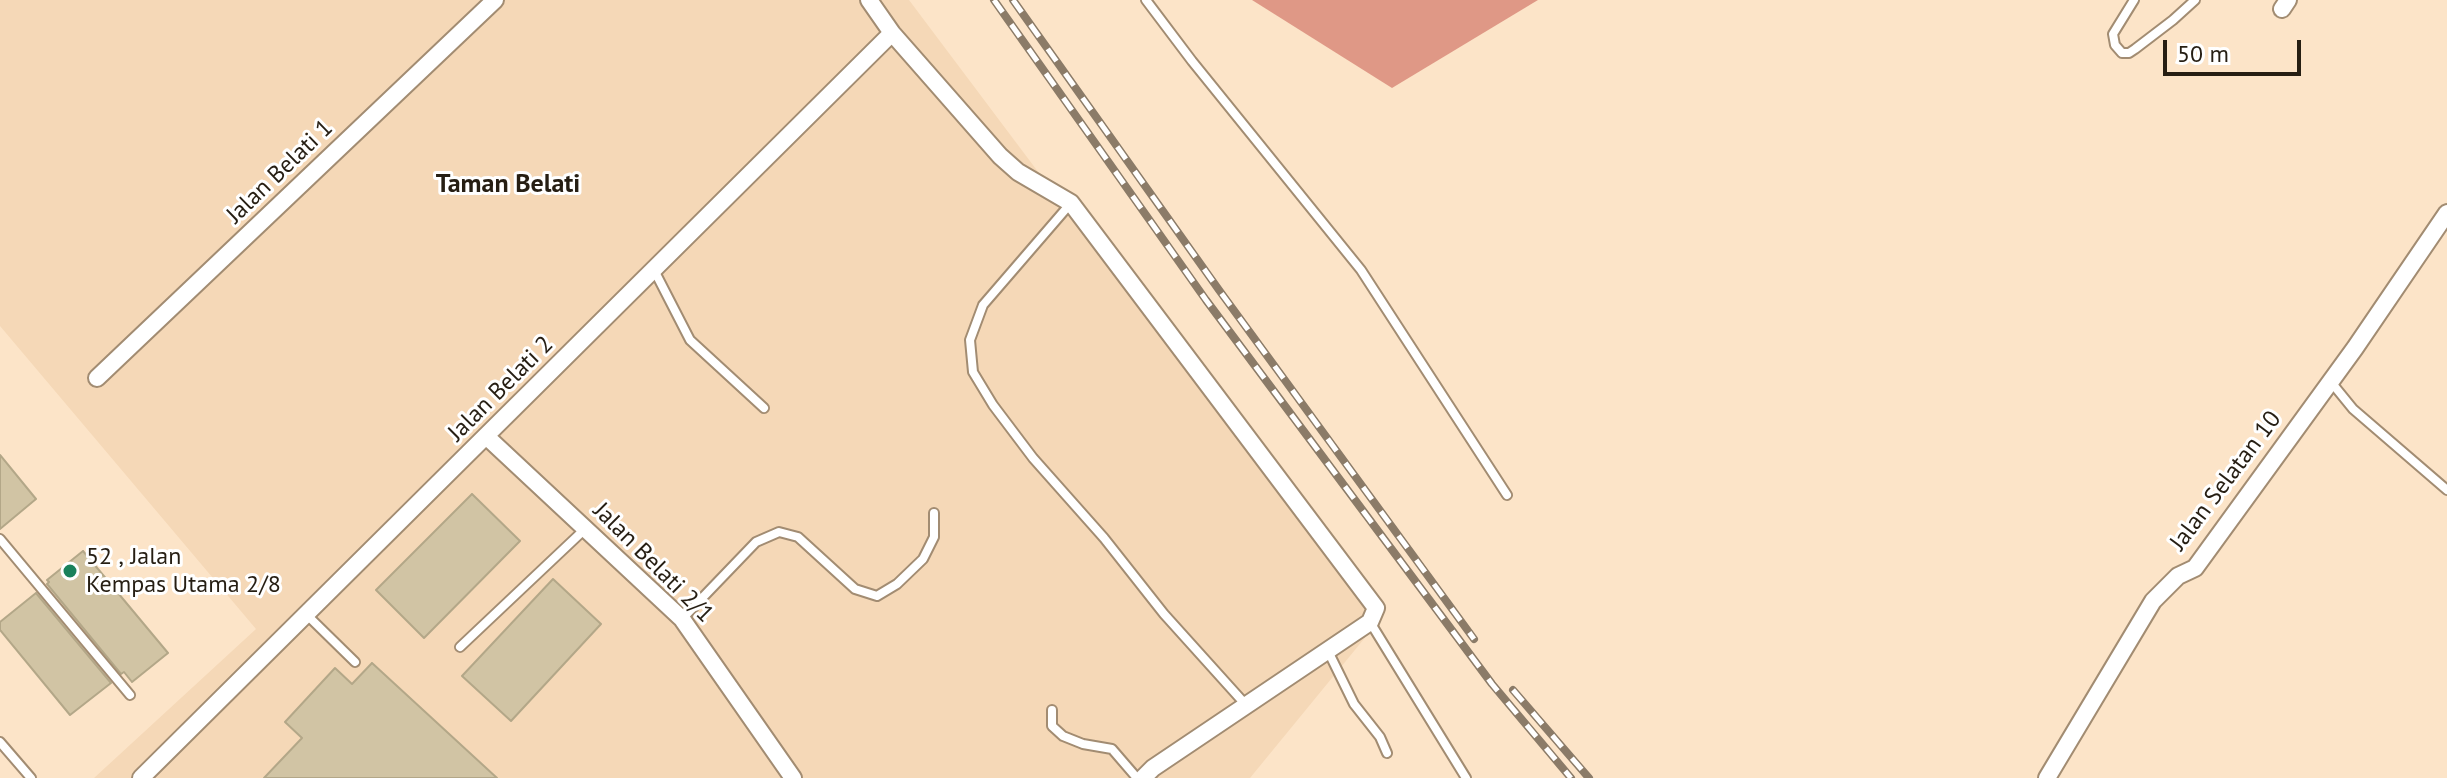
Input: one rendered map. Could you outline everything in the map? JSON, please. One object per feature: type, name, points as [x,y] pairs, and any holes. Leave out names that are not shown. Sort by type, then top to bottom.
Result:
[{"type":"street","name":"Jalan Belati 1","points":[[97,378],[495,0]]},
{"type":"street","points":[[869,0],[892,33],[1000,156],[1018,172],[1071,203],[1376,608],[1370,622],[1153,768],[1143,778]]},
{"type":"street","name":"Jalan Belati 2","points":[[152,774],[307,615],[892,33]]},
{"type":"street","name":"Jalan Selatan 10","points":[[2047,778],[2153,601],[2167,584],[2195,568],[2331,381],[2447,213]]},
{"type":"street","name":"Jalan Belati 2/1","points":[[487,437],[682,619],[793,778]]},
{"type":"lane","points":[[1146,0],[1201,73],[1361,270],[1507,495]]},
{"type":"lane","points":[[2134,0],[2113,34],[2115,45],[2122,53],[2135,49],[2195,0]]},
{"type":"lane","points":[[1071,203],[983,305],[970,340],[973,372],[993,405],[1033,458],[1104,538],[1164,614],[1246,705]]},
{"type":"lane","points":[[654,270],[690,340],[764,408]]},
{"type":"lane","points":[[2331,381],[2353,409],[2447,490]]},
{"type":"lane","points":[[682,619],[756,542],[779,532],[798,537],[855,589],[877,596],[897,584],[923,559],[934,537],[934,513]]},
{"type":"lane","points":[[460,647],[586,528]]},
{"type":"lane","points":[[0,539],[130,695]]},
{"type":"lane","points":[[307,615],[355,662]]},
{"type":"lane","points":[[1370,622],[1466,778]]},
{"type":"lane","points":[[1328,650],[1354,704],[1380,737],[1387,753]]},
{"type":"lane","points":[[1052,710],[1052,726],[1063,736],[1083,744],[1112,749],[1137,778]]},
{"type":"lane","points":[[0,742],[31,778]]},
{"type":"shaded area","points":[[0,0],[909,0],[1377,623],[1250,778],[94,778],[256,629],[0,326]]},
{"type":"shaded area","points":[[1252,0],[1538,0],[1392,88]]},
{"type":"building","points":[[0,455],[36,499],[0,529]]},
{"type":"building","points":[[472,494],[520,541],[424,638],[376,590]]},
{"type":"building","points":[[83,551],[168,653],[132,682],[124,672],[121,674],[47,584],[47,580]]},
{"type":"building","points":[[553,579],[601,624],[511,721],[462,676]]},
{"type":"building","points":[[36,593],[111,683],[70,715],[0,630],[0,622]]},
{"type":"building","points":[[372,663],[497,778],[264,778],[302,738],[285,722],[335,668],[352,684]]},
{"type":"railway","points":[[994,0],[1206,300],[1492,684],[1571,778]]},
{"type":"railway","points":[[1013,0],[1219,290],[1474,639]]},
{"type":"railway","points":[[1513,690],[1589,778]]},
{"type":"place","name":"52 , Jalan Kempas Utama 2/8","points":[[70,571]]},
{"type":"district","name":"Taman Belati","points":[[508,185]]}]
